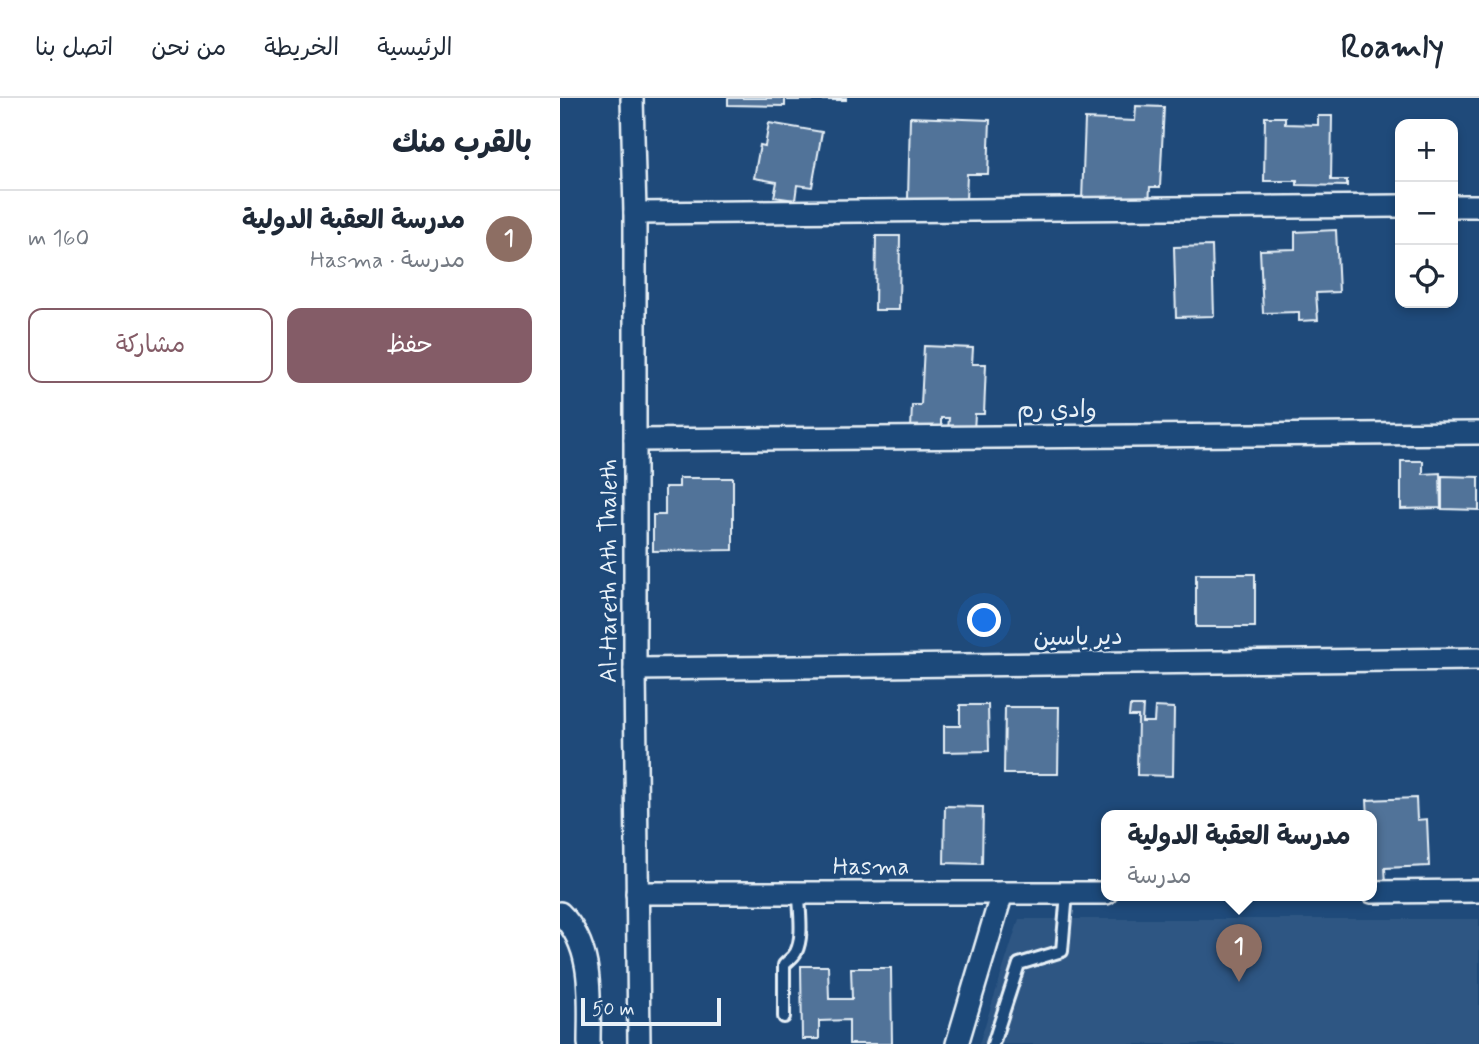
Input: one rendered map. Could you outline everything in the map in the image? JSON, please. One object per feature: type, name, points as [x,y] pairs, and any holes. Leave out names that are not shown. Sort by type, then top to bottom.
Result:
[{"type":"street","name":"Al-Hareth Ath Thaleth","points":[[632,98],[635,213],[635,669],[639,1044]]},
{"type":"street","points":[[1458,206],[1479,205]]},
{"type":"street","points":[[635,213],[1395,206]]},
{"type":"street","name":"وادي رم","points":[[635,440],[1479,433]]},
{"type":"street","name":"دير ياسين","points":[[635,669],[1479,659]]},
{"type":"street","points":[[1377,892],[1479,891]]},
{"type":"street","name":"Hasma","points":[[637,893],[1101,893]]},
{"type":"street","points":[[957,1044],[1002,893]]},
{"type":"street","points":[[560,913],[578,936],[586,956],[589,1044]]},
{"type":"lane","points":[[784,1017],[784,965],[797,948],[799,893]]},
{"type":"lane","points":[[993,1044],[1019,964],[1062,951],[1067,893]]},
{"type":"shaded area","points":[[1019,919],[1479,919],[1479,1044],[979,1044]]},
{"type":"building","points":[[728,98],[785,98],[785,106],[728,105]]},
{"type":"building","points":[[846,98],[846,100],[788,100]]},
{"type":"building","points":[[1136,106],[1164,107],[1160,187],[1150,187],[1149,203],[1082,200],[1085,119],[1135,121]]},
{"type":"building","points":[[1318,116],[1332,116],[1331,180],[1347,180],[1347,186],[1264,181],[1265,117],[1285,117],[1285,124],[1318,125]]},
{"type":"building","points":[[910,117],[990,120],[988,174],[967,174],[966,201],[908,199]]},
{"type":"building","points":[[769,123],[822,132],[812,187],[797,185],[795,200],[774,197],[777,182],[754,178],[760,145],[765,146]]},
{"type":"building","points":[[1336,230],[1339,292],[1316,293],[1318,320],[1299,321],[1299,312],[1263,313],[1260,250],[1295,249],[1295,232]]},
{"type":"building","points":[[876,236],[900,236],[899,310],[875,310]]},
{"type":"building","points":[[1212,246],[1214,316],[1176,317],[1174,247]]},
{"type":"building","points":[[924,346],[973,348],[972,364],[986,364],[984,414],[975,414],[974,431],[948,429],[949,418],[941,418],[941,430],[911,429],[912,405],[921,405]]},
{"type":"building","points":[[1401,461],[1423,461],[1423,474],[1440,473],[1441,508],[1401,509]]},
{"type":"building","points":[[1442,476],[1479,477],[1479,510],[1442,509]]},
{"type":"building","points":[[679,478],[733,478],[733,550],[653,551],[653,515],[665,515],[665,487],[679,487]]},
{"type":"building","points":[[1196,574],[1255,574],[1255,627],[1196,627]]},
{"type":"building","points":[[960,705],[988,705],[989,751],[944,752],[944,726],[960,726]]},
{"type":"building","points":[[1130,706],[1143,706],[1142,722],[1154,722],[1155,707],[1174,708],[1173,776],[1137,775],[1138,716],[1129,716]]},
{"type":"building","points":[[1005,707],[1059,707],[1058,774],[1004,774]]},
{"type":"building","points":[[1416,798],[1417,820],[1427,819],[1429,866],[1385,868],[1386,884],[1377,885],[1377,810],[1368,810],[1367,800]]},
{"type":"building","points":[[945,806],[983,807],[982,864],[944,863]]},
{"type":"building","points":[[801,966],[828,966],[829,999],[852,999],[851,968],[891,968],[892,1044],[849,1044],[849,1020],[819,1021],[819,1039],[802,1039]]},
{"type":"place","name":"مدرسة العقبة الدولية","points":[[1239,982]]}]
